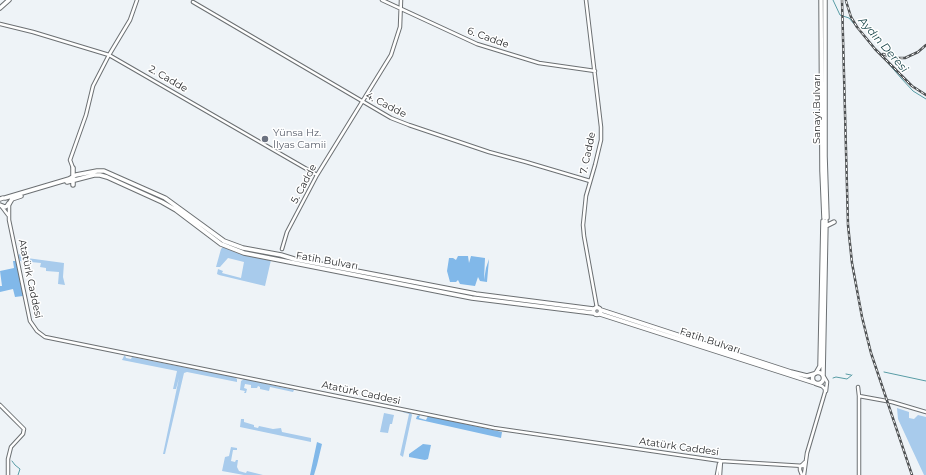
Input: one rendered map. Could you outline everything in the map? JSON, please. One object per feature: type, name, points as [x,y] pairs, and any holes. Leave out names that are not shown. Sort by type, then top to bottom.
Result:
[{"type":"main road","points":[[0,6],[6,0]]},
{"type":"main road","points":[[0,6],[9,0]]},
{"type":"main road","name":"Sanayi Bulvarı","points":[[821,0],[822,171],[826,226],[823,377]]},
{"type":"main road","name":"Sanayi Bulvarı","points":[[815,374],[820,366],[825,220],[825,0]]},
{"type":"main road","points":[[2,199],[79,176],[73,168]]},
{"type":"main road","points":[[69,182],[73,185],[73,168]]},
{"type":"main road","name":"Fatih Bulvarı","points":[[79,176],[99,171],[106,172],[162,197],[224,241],[243,248],[277,254],[472,298],[593,313],[598,310],[815,383]]},
{"type":"main road","name":"Fatih Bulvarı","points":[[79,176],[96,175],[107,177],[162,202],[227,247],[244,253],[276,260],[476,294],[598,310],[791,372],[806,376],[815,374]]},
{"type":"main road","points":[[1,206],[6,207],[11,200],[15,198],[69,182],[73,178]]},
{"type":"main road","points":[[2,199],[8,200],[9,204]]},
{"type":"main road","points":[[826,226],[834,222]]},
{"type":"main road","points":[[276,260],[277,254]]},
{"type":"main road","points":[[282,261],[283,256]]},
{"type":"main road","points":[[593,313],[598,310]]},
{"type":"main road","points":[[819,373],[823,377],[822,383],[815,383],[812,380],[815,374],[819,373]]},
{"type":"street","points":[[73,168],[70,160],[86,114],[93,86],[109,54],[130,20],[137,0]]},
{"type":"street","name":"6. Cadde","points":[[382,0],[484,46],[539,63],[594,71]]},
{"type":"street","name":"7. Cadde","points":[[586,0],[601,127],[601,140],[590,181],[584,209],[583,224],[598,310]]},
{"type":"street","points":[[398,6],[401,1]]},
{"type":"street","name":"5. Cadde","points":[[282,249],[287,232],[317,175],[391,55],[399,31],[400,14],[398,6],[401,1]]},
{"type":"street","name":"4. Cadde","points":[[193,2],[391,118],[489,152],[590,181]]},
{"type":"street","points":[[400,14],[405,10]]},
{"type":"street","name":"2. Cadde","points":[[0,24],[109,54],[317,175]]},
{"type":"street","points":[[8,215],[9,204]]},
{"type":"street","points":[[1,206],[8,215]]},
{"type":"street","name":"Atatürk Caddesi","points":[[8,215],[30,321],[38,333],[45,337],[494,428],[721,461],[800,468]]},
{"type":"street","points":[[803,475],[805,462],[827,387],[827,382],[823,377]]},
{"type":"street","points":[[815,383],[827,387]]},
{"type":"street","points":[[822,386],[825,390],[823,401]]},
{"type":"street","points":[[858,387],[859,475]]},
{"type":"street","points":[[859,396],[884,400],[926,412]]},
{"type":"street","points":[[0,405],[24,430],[11,448],[8,459],[8,475]]},
{"type":"street","points":[[718,475],[719,464],[721,461]]},
{"type":"street","points":[[800,468],[805,462]]},
{"type":"street","points":[[800,468],[804,466]]},
{"type":"street","points":[[800,468],[804,471]]},
{"type":"street","points":[[800,468],[803,475]]},
{"type":"shaded area","points":[[99,173],[107,174],[163,198],[226,243],[242,249],[275,255],[275,258],[241,252],[224,245],[176,210],[101,174],[80,177]]},
{"type":"shaded area","points":[[223,247],[237,253],[271,260],[265,286],[217,274],[218,269],[223,271],[222,273],[241,278],[244,262],[228,258],[220,267],[216,267],[221,249]]},
{"type":"shaded area","points":[[20,254],[27,258],[64,263],[63,277],[65,285],[58,284],[59,272],[46,271],[46,268],[40,267],[41,263],[20,261],[18,255]]},
{"type":"shaded area","points":[[458,256],[468,256],[469,263],[471,256],[485,258],[484,280],[489,259],[487,282],[480,281],[478,277],[475,286],[460,284],[458,280],[456,282],[450,282],[447,271],[449,258],[456,260]]},
{"type":"shaded area","points":[[285,257],[424,284],[573,308],[572,310],[441,290],[285,260]]},
{"type":"shaded area","points":[[13,261],[16,261],[23,296],[15,297],[13,289],[0,292],[0,286],[2,286],[0,271],[14,268]]},
{"type":"shaded area","points":[[125,355],[126,358],[131,359],[132,357],[234,377],[237,379],[237,382],[187,372],[184,373],[165,454],[163,454],[179,378],[176,389],[173,389],[177,371],[122,360]]},
{"type":"shaded area","points":[[244,379],[294,390],[293,392],[270,387],[269,391],[260,389],[258,386],[257,388],[251,388],[251,385],[245,384],[244,388],[247,389],[246,393],[244,393],[245,391],[240,390],[241,381]]},
{"type":"shaded area","points":[[897,408],[909,412],[909,418],[914,419],[918,415],[926,417],[926,475],[924,475],[898,419]]},
{"type":"shaded area","points":[[399,411],[411,413],[412,415],[403,457],[400,455],[409,414]]},
{"type":"shaded area","points":[[384,413],[394,415],[388,433],[380,432]]},
{"type":"shaded area","points":[[420,415],[419,418],[426,420],[428,416],[502,432],[501,438],[416,419],[417,416]]},
{"type":"shaded area","points":[[241,419],[244,419],[244,422],[258,428],[259,426],[273,429],[281,428],[282,432],[311,438],[311,442],[240,427]]},
{"type":"shaded area","points":[[317,442],[322,444],[314,475],[310,475]]},
{"type":"shaded area","points":[[423,444],[431,445],[428,459],[425,460],[409,457],[409,454]]},
{"type":"shaded area","points":[[231,447],[237,448],[237,450],[233,450],[231,461],[235,462],[238,460],[237,467],[239,471],[246,473],[247,471],[263,475],[244,475],[222,471],[225,457],[229,456]]},
{"type":"waterway","name":"Aydın Deresi","points":[[833,0],[840,15],[849,18],[913,91],[926,99]]},
{"type":"waterway","points":[[884,372],[926,381]]},
{"type":"waterway","points":[[846,374],[851,375]]},
{"type":"waterway","points":[[833,378],[836,377],[847,379],[852,375]]},
{"type":"waterway","points":[[12,461],[20,469],[18,475]]},
{"type":"railway","points":[[842,0],[848,225],[852,263],[862,317],[871,353],[912,475]]},
{"type":"railway","points":[[846,1],[851,17],[857,27],[875,49],[912,86],[926,95]]},
{"type":"railway","points":[[883,54],[893,58],[905,58],[918,52],[926,45]]},
{"type":"place","name":"Yünsa Hz. İlyas Camii","points":[[265,139]]}]
